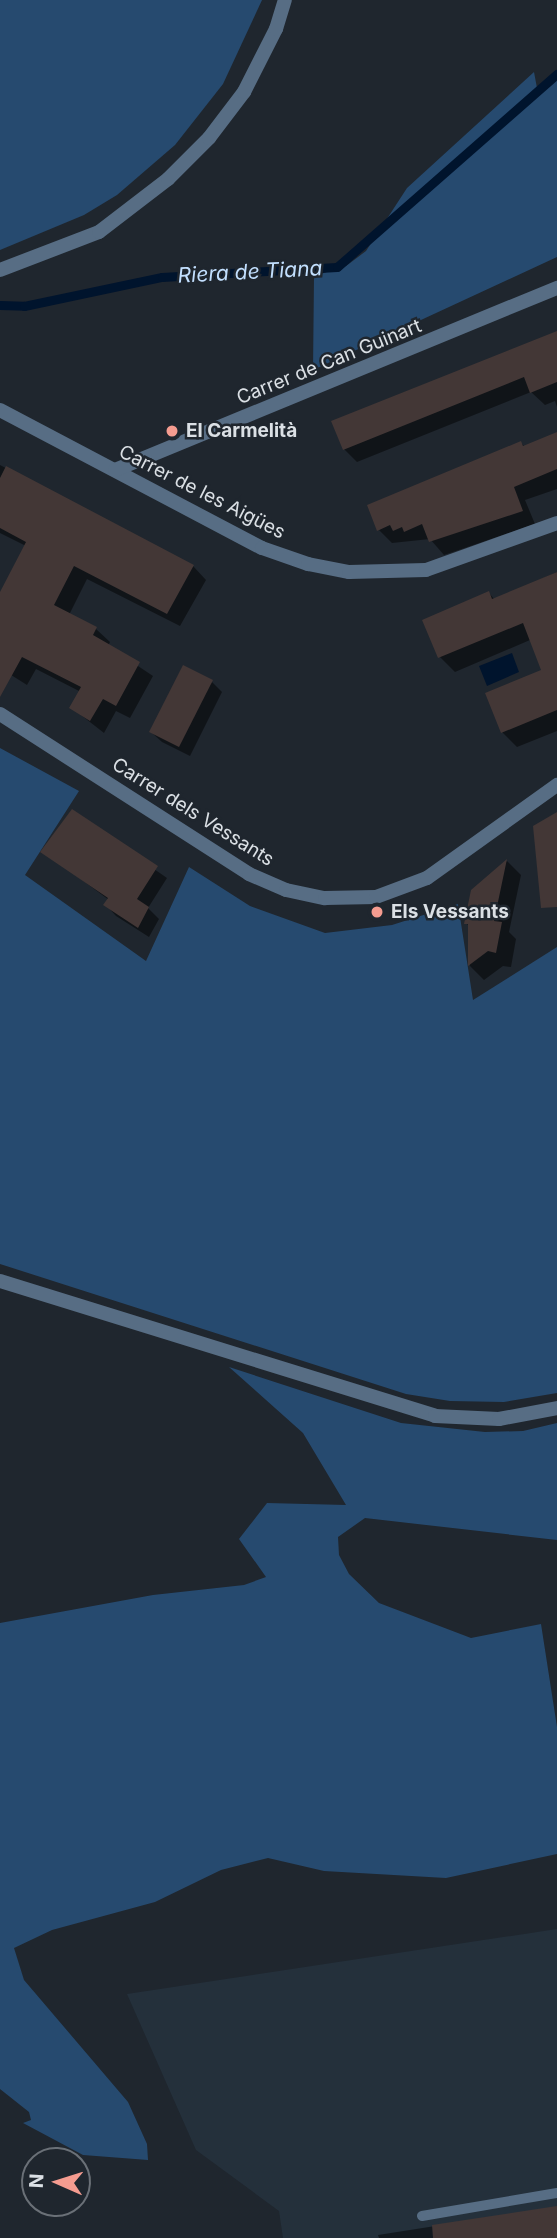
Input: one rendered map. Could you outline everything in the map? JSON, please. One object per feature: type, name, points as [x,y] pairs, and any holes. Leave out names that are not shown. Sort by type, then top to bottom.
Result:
[{"type":"street","points":[[0,270],[99,232],[168,179],[209,138],[244,92],[276,29],[285,0]]},
{"type":"street","name":"Carrer de Can Guinart","points":[[116,470],[557,289]]},
{"type":"street","name":"Carrer de les Aigües","points":[[0,410],[262,548],[349,572],[426,570],[557,523]]},
{"type":"street","name":"Carrer dels Vessants","points":[[0,714],[249,874],[314,897],[376,897],[417,883],[557,785]]},
{"type":"street","points":[[0,1281],[435,1416],[499,1419],[557,1408]]},
{"type":"lane","points":[[422,2216],[557,2193]]},
{"type":"shaded area","points":[[0,0],[262,0],[223,84],[175,145],[117,195],[84,215],[0,250]]},
{"type":"shaded area","points":[[534,72],[537,88],[557,73],[557,257],[313,370],[314,276],[346,266],[366,251],[407,188]]},
{"type":"shaded area","points":[[512,653],[519,672],[487,686],[479,666]]},
{"type":"shaded area","points":[[0,748],[79,791],[25,875],[146,961],[189,867],[250,906],[325,933],[392,925],[458,904],[473,1000],[557,947],[557,1393],[504,1402],[450,1401],[406,1394],[0,1264]]},
{"type":"shaded area","points":[[229,1367],[401,1423],[485,1432],[523,1431],[557,1423],[557,1540],[365,1518],[338,1537],[339,1555],[349,1574],[379,1603],[471,1638],[541,1624],[557,1727],[557,1854],[446,1878],[324,1871],[268,1858],[221,1870],[155,1902],[52,1930],[14,1948],[24,1980],[128,2102],[147,2144],[148,2160],[91,2156],[91,2147],[68,2147],[23,2123],[31,2120],[29,2112],[0,2089],[0,1623],[153,1595],[244,1585],[266,1577],[239,1539],[267,1503],[346,1505],[303,1433]]},
{"type":"shaded area","points":[[557,1929],[557,2238],[283,2238],[279,2211],[196,2150],[127,1994]]},
{"type":"building","points":[[557,331],[557,382],[530,393],[524,377],[343,450],[331,421]]},
{"type":"building","points":[[557,432],[557,469],[514,487],[523,511],[429,542],[422,524],[404,532],[402,527],[393,531],[390,525],[377,531],[367,505],[521,441],[523,446]]},
{"type":"building","points":[[6,466],[194,565],[167,614],[74,566],[54,605],[97,627],[93,635],[140,662],[116,706],[103,699],[90,721],[69,708],[81,687],[22,657],[0,697],[0,592],[26,542],[0,528],[0,478]]},
{"type":"building","points":[[557,572],[557,710],[501,733],[485,693],[541,670],[523,623],[438,658],[422,620],[489,591],[492,599]]},
{"type":"building","points":[[183,665],[213,680],[179,747],[149,732]]},
{"type":"building","points":[[72,809],[158,866],[137,899],[149,907],[138,928],[103,905],[108,898],[40,852]]},
{"type":"building","points":[[557,812],[557,907],[541,908],[533,826]]},
{"type":"building","points":[[507,859],[494,921],[502,922],[496,953],[488,951],[468,966],[468,924],[464,924],[471,890]]},
{"type":"building","points":[[557,2206],[557,2238],[433,2238],[432,2225]]},
{"type":"waterway","name":"Riera de Tiana","points":[[0,305],[24,306],[162,277],[337,267],[557,74]]},
{"type":"place","name":"El Carmelità","points":[[172,431]]},
{"type":"place","name":"Els Vessants","points":[[377,912]]}]
